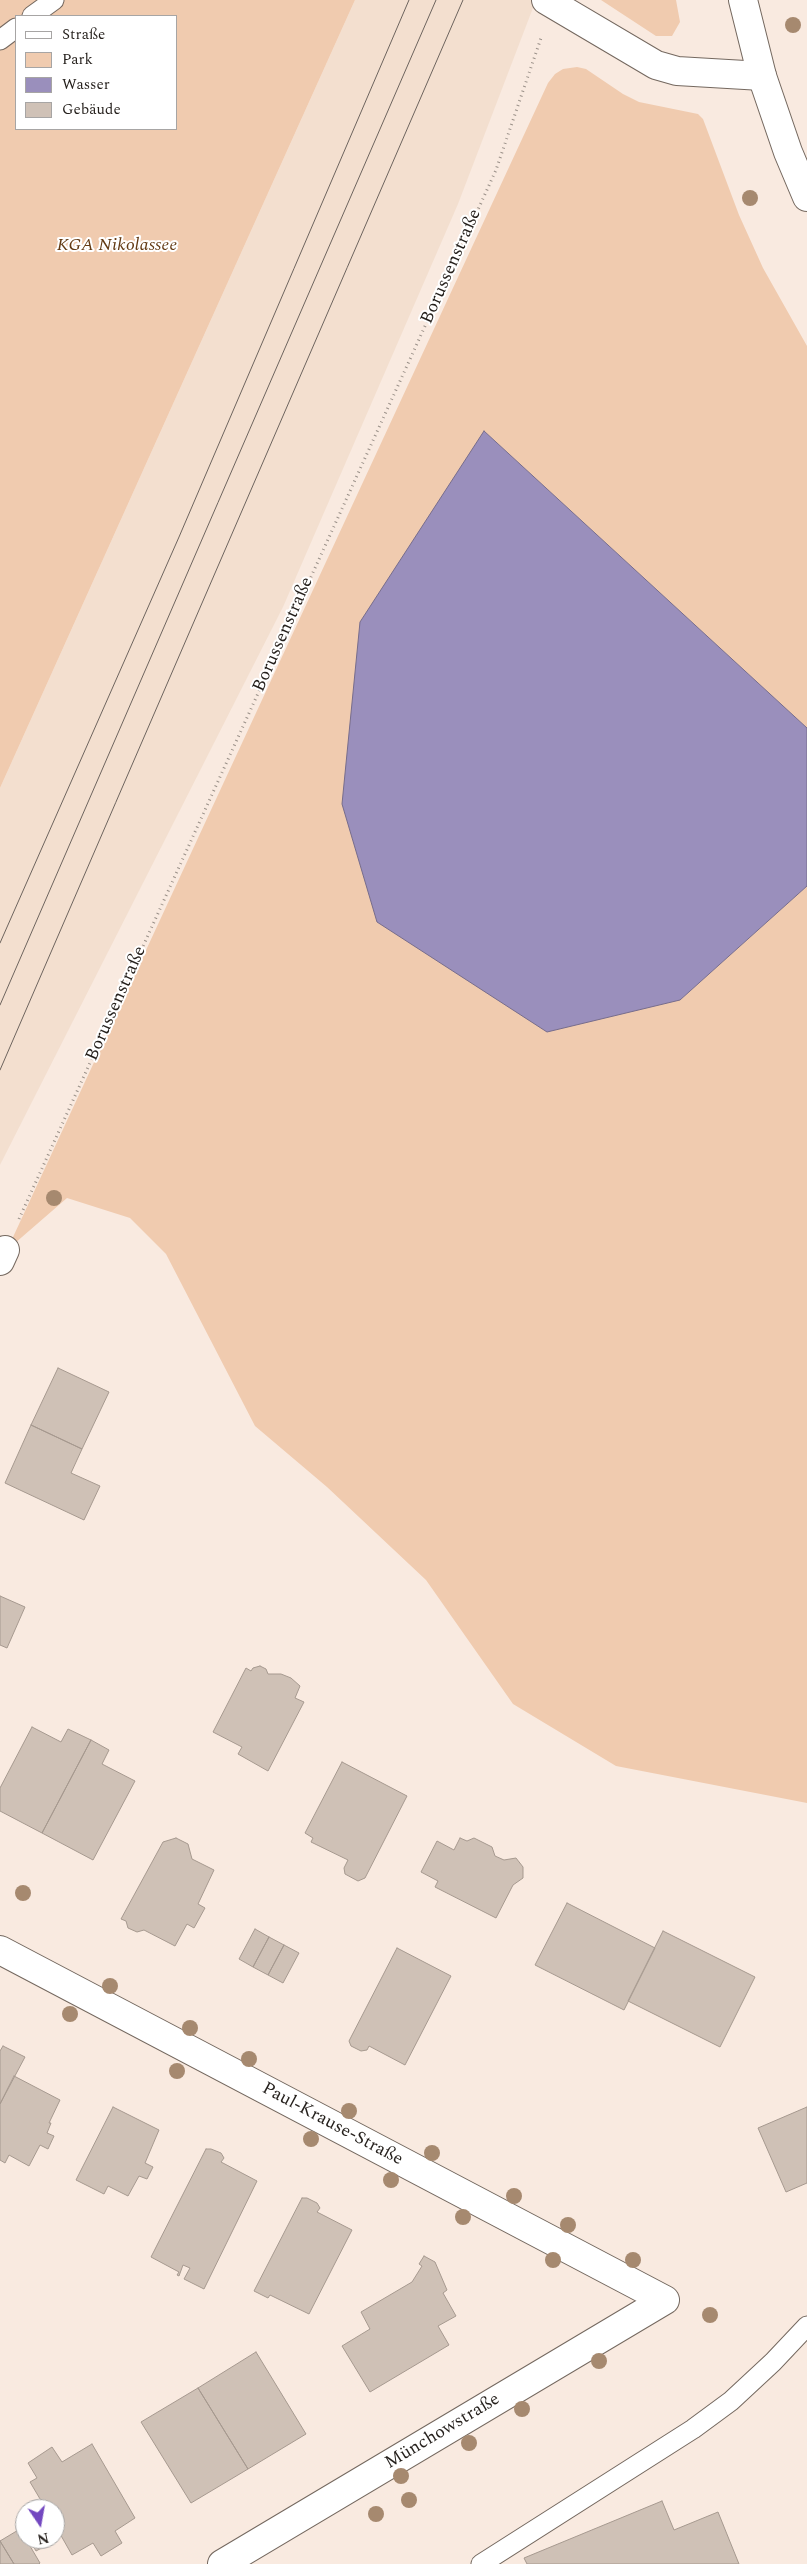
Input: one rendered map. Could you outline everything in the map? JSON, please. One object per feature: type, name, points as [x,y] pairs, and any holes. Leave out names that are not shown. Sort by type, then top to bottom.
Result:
[{"type":"street","points":[[743,0],[762,76],[788,152],[807,197]]},
{"type":"street","points":[[550,2],[656,65],[678,72],[762,76]]},
{"type":"street","name":"Paul-Krause-Straße","points":[[0,1950],[665,2300]]},
{"type":"street","name":"Münchowstraße","points":[[222,2564],[665,2300]]},
{"type":"lane","points":[[33,15],[54,0]]},
{"type":"lane","points":[[0,40],[15,29]]},
{"type":"lane","points":[[481,2564],[692,2429],[731,2401],[773,2362],[807,2326]]},
{"type":"path","name":"Borussenstraße","points":[[2,1256],[496,170],[550,2]]},
{"type":"shaded area","points":[[355,0],[536,0],[458,204],[283,607],[0,1165],[0,788]]},
{"type":"green space","name":"KGA Nikolassee","points":[[0,0],[355,0],[0,788]]},
{"type":"green space","points":[[601,0],[676,0],[680,22],[672,36],[656,36]]},
{"type":"green space","points":[[577,67],[586,69],[623,94],[639,102],[698,114],[703,119],[739,215],[763,268],[807,346],[807,728],[484,431],[680,1000],[807,886],[807,1803],[616,1766],[513,1704],[426,1580],[327,1487],[255,1426],[166,1254],[130,1218],[67,1198],[7,1250],[548,83],[555,74],[563,69]]},
{"type":"water","points":[[484,431],[807,728],[807,886],[680,1000],[547,1032],[377,922],[342,804],[360,622]]},
{"type":"building","points":[[58,1368],[109,1392],[82,1449],[31,1425]]},
{"type":"building","points":[[31,1425],[82,1449],[71,1473],[100,1486],[84,1520],[5,1483]]},
{"type":"building","points":[[0,1596],[25,1607],[7,1648],[0,1645]]},
{"type":"building","points":[[260,1666],[266,1669],[268,1674],[281,1674],[291,1678],[300,1686],[295,1698],[304,1702],[268,1771],[238,1754],[242,1747],[213,1732],[246,1668],[251,1671],[253,1668]]},
{"type":"building","points":[[32,1727],[61,1742],[68,1729],[91,1740],[42,1833],[0,1811],[0,1788]]},
{"type":"building","points":[[91,1740],[109,1750],[102,1764],[135,1781],[93,1860],[42,1833]]},
{"type":"building","points":[[342,1762],[407,1796],[365,1878],[358,1881],[345,1874],[344,1868],[348,1860],[311,1842],[313,1838],[305,1833]]},
{"type":"building","points":[[176,1838],[188,1844],[192,1859],[214,1870],[198,1904],[205,1908],[194,1928],[187,1924],[175,1946],[144,1930],[137,1932],[128,1928],[126,1921],[121,1919],[163,1842]]},
{"type":"building","points":[[460,1838],[467,1841],[474,1838],[492,1847],[495,1856],[504,1860],[516,1858],[523,1867],[523,1878],[513,1885],[496,1918],[435,1887],[438,1881],[421,1872],[437,1841],[454,1850]]},
{"type":"building","points":[[567,1903],[655,1948],[624,2010],[535,1965]]},
{"type":"building","points":[[255,1929],[269,1937],[253,1967],[239,1959]]},
{"type":"building","points":[[663,1931],[755,1977],[720,2047],[628,2001]]},
{"type":"building","points":[[269,1937],[284,1945],[268,1975],[253,1967]]},
{"type":"building","points":[[284,1945],[299,1953],[283,1983],[268,1975]]},
{"type":"building","points":[[397,1948],[451,1976],[405,2065],[369,2046],[367,2050],[361,2051],[351,2046],[349,2041]]},
{"type":"building","points":[[3,2046],[25,2057],[0,2104],[0,2051]]},
{"type":"building","points":[[14,2076],[60,2100],[49,2123],[51,2123],[47,2133],[54,2136],[48,2149],[40,2145],[29,2166],[9,2155],[5,2163],[0,2160],[0,2104]]},
{"type":"building","points":[[113,2107],[159,2130],[145,2163],[153,2167],[147,2179],[139,2176],[128,2196],[108,2186],[104,2194],[76,2180]]},
{"type":"building","points":[[807,2107],[807,2183],[786,2192],[758,2128]]},
{"type":"building","points":[[206,2149],[221,2153],[224,2158],[221,2162],[257,2181],[204,2289],[184,2279],[190,2268],[183,2265],[179,2276],[177,2275],[179,2272],[151,2257]]},
{"type":"building","points":[[302,2198],[307,2198],[317,2203],[320,2208],[317,2212],[352,2230],[309,2314],[270,2295],[268,2298],[254,2291]]},
{"type":"building","points":[[424,2256],[435,2262],[447,2290],[443,2293],[456,2316],[438,2326],[449,2345],[370,2392],[342,2346],[370,2329],[361,2312],[412,2282],[422,2266],[419,2264]]},
{"type":"building","points":[[256,2352],[306,2434],[248,2469],[198,2388]]},
{"type":"building","points":[[198,2388],[248,2469],[191,2503],[141,2422]]},
{"type":"building","points":[[92,2444],[135,2518],[115,2531],[122,2543],[101,2556],[93,2543],[72,2555],[65,2543],[65,2499],[40,2499],[30,2482],[37,2478],[28,2463],[52,2447],[62,2462]]},
{"type":"building","points":[[662,2501],[674,2530],[718,2512],[739,2564],[527,2564],[524,2558]]},
{"type":"building","points":[[15,2532],[15,2549],[32,2549],[40,2563],[14,2564],[0,2541]]},
{"type":"building","points":[[0,2541],[14,2564],[0,2564]]},
{"type":"tram line","points":[[0,943],[179,537],[409,0]]},
{"type":"tram line","points":[[0,1005],[436,0]]},
{"type":"tram line","points":[[0,1070],[463,0]]}]
